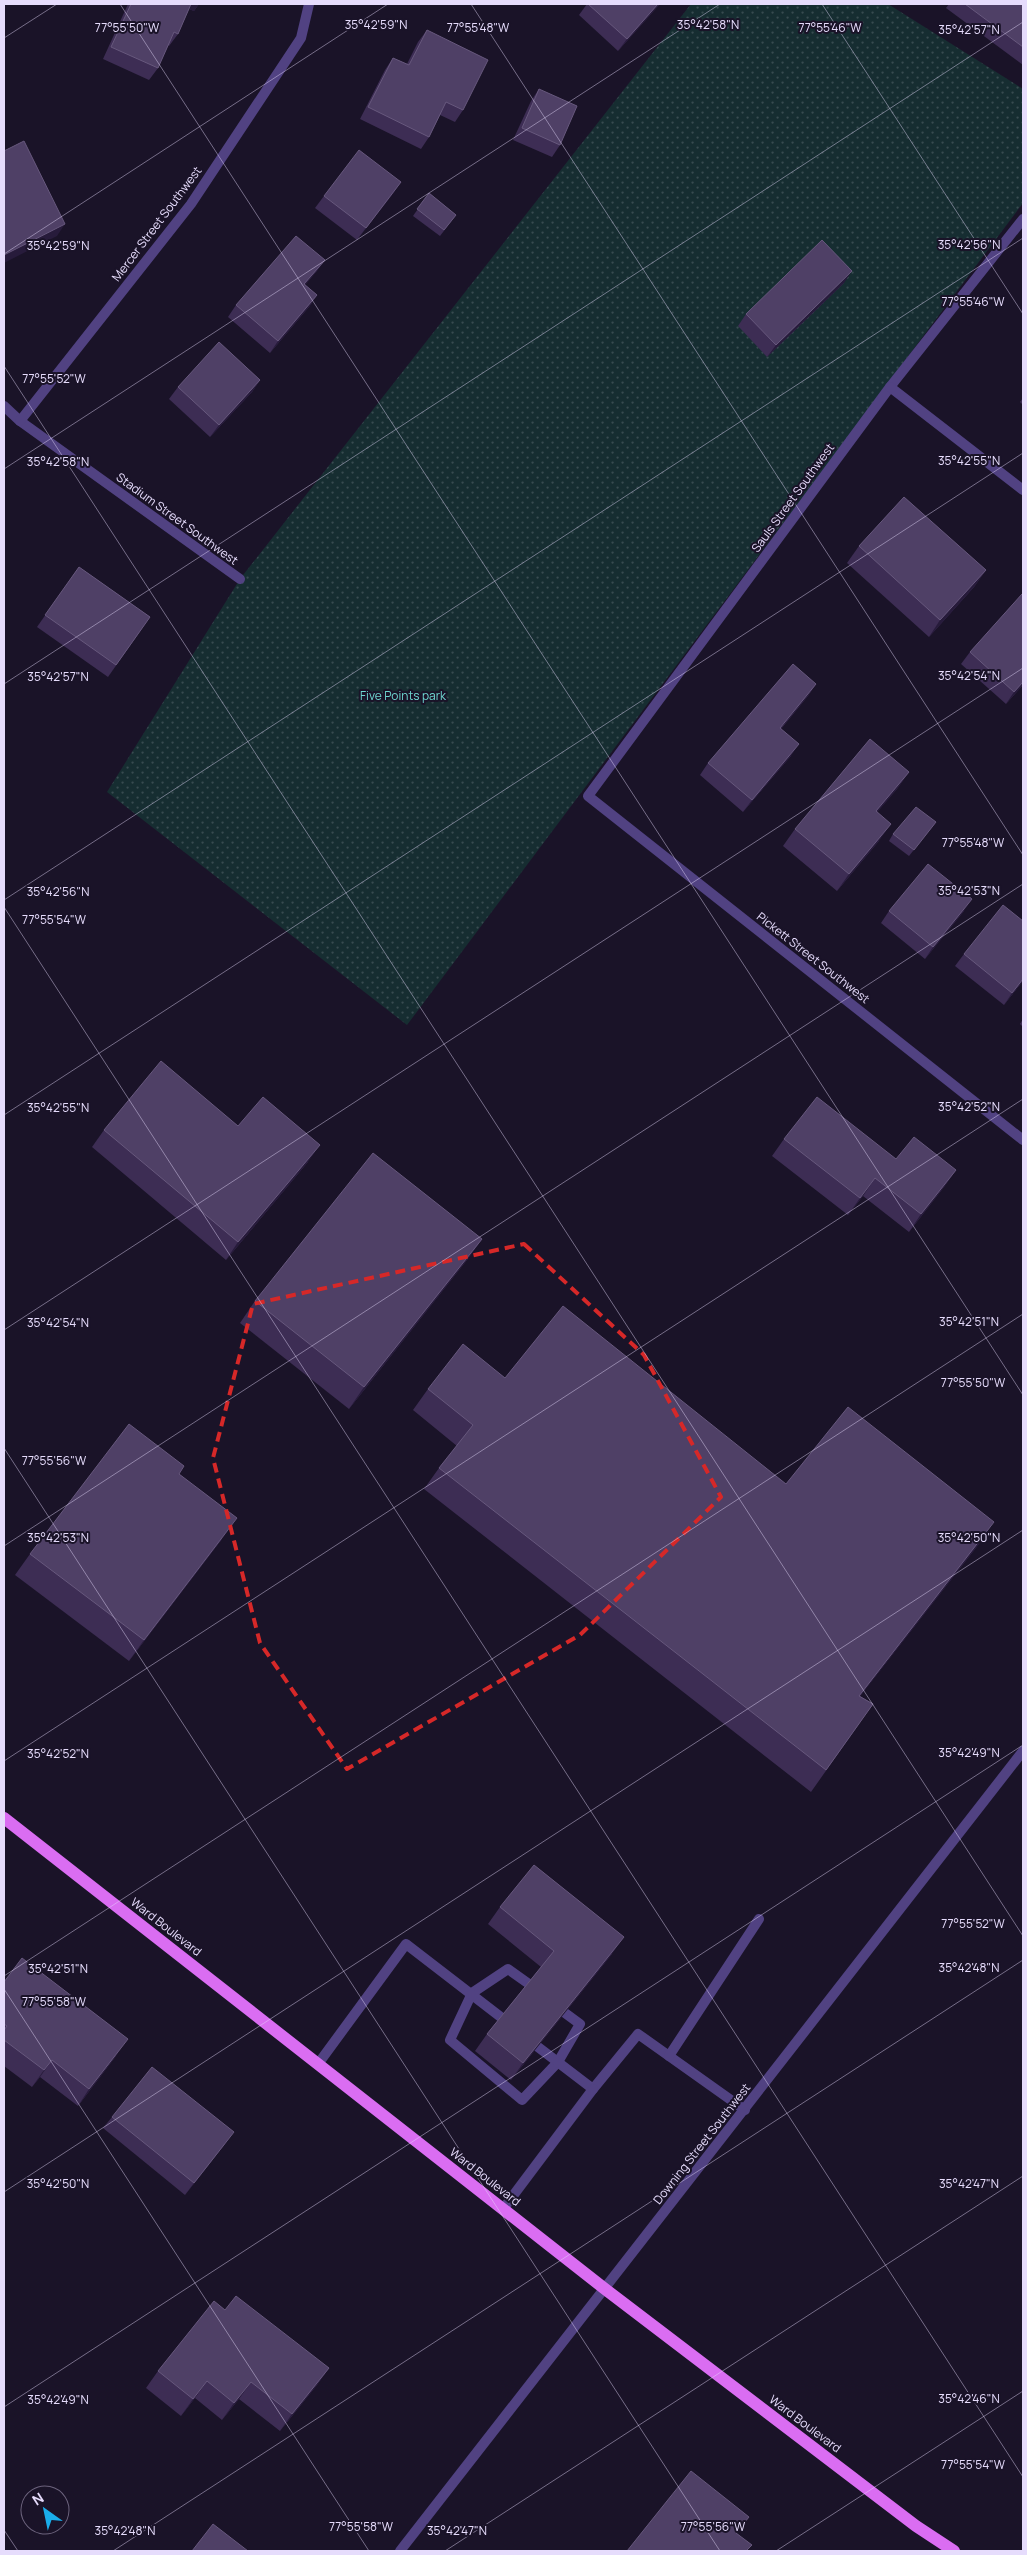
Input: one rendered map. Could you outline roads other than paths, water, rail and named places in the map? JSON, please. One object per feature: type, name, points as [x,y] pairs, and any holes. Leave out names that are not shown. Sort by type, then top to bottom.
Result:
[{"type":"main road","name":"Ward Boulevard","points":[[4,1818],[605,2289],[916,2526],[954,2551]]},
{"type":"street","name":"Mercer Street Southwest","points":[[20,421],[191,204],[301,38],[309,4]]},
{"type":"street","name":"Sauls Street Southwest","points":[[588,796],[890,387],[1023,219]]},
{"type":"street","points":[[890,387],[1023,490]]},
{"type":"street","name":"Stadium Street Southwest","points":[[4,406],[20,421],[240,579]]},
{"type":"street","name":"Pickett Street Southwest","points":[[588,796],[1023,1140]]},
{"type":"street","name":"Downing Street Southwest","points":[[400,2551],[1023,1751]]},
{"type":"street","points":[[669,2056],[759,1919]]},
{"type":"street","points":[[318,2064],[406,1944],[502,2018]]},
{"type":"street","points":[[529,1984],[508,1969],[472,1993],[450,2040],[522,2100],[558,2062],[580,2024],[565,2013]]},
{"type":"street","points":[[503,2209],[638,2034],[745,2110]]},
{"type":"street","points":[[538,2047],[593,2090]]},
{"type":"park label","name":"Five Points park","points":[[403,696]]}]
